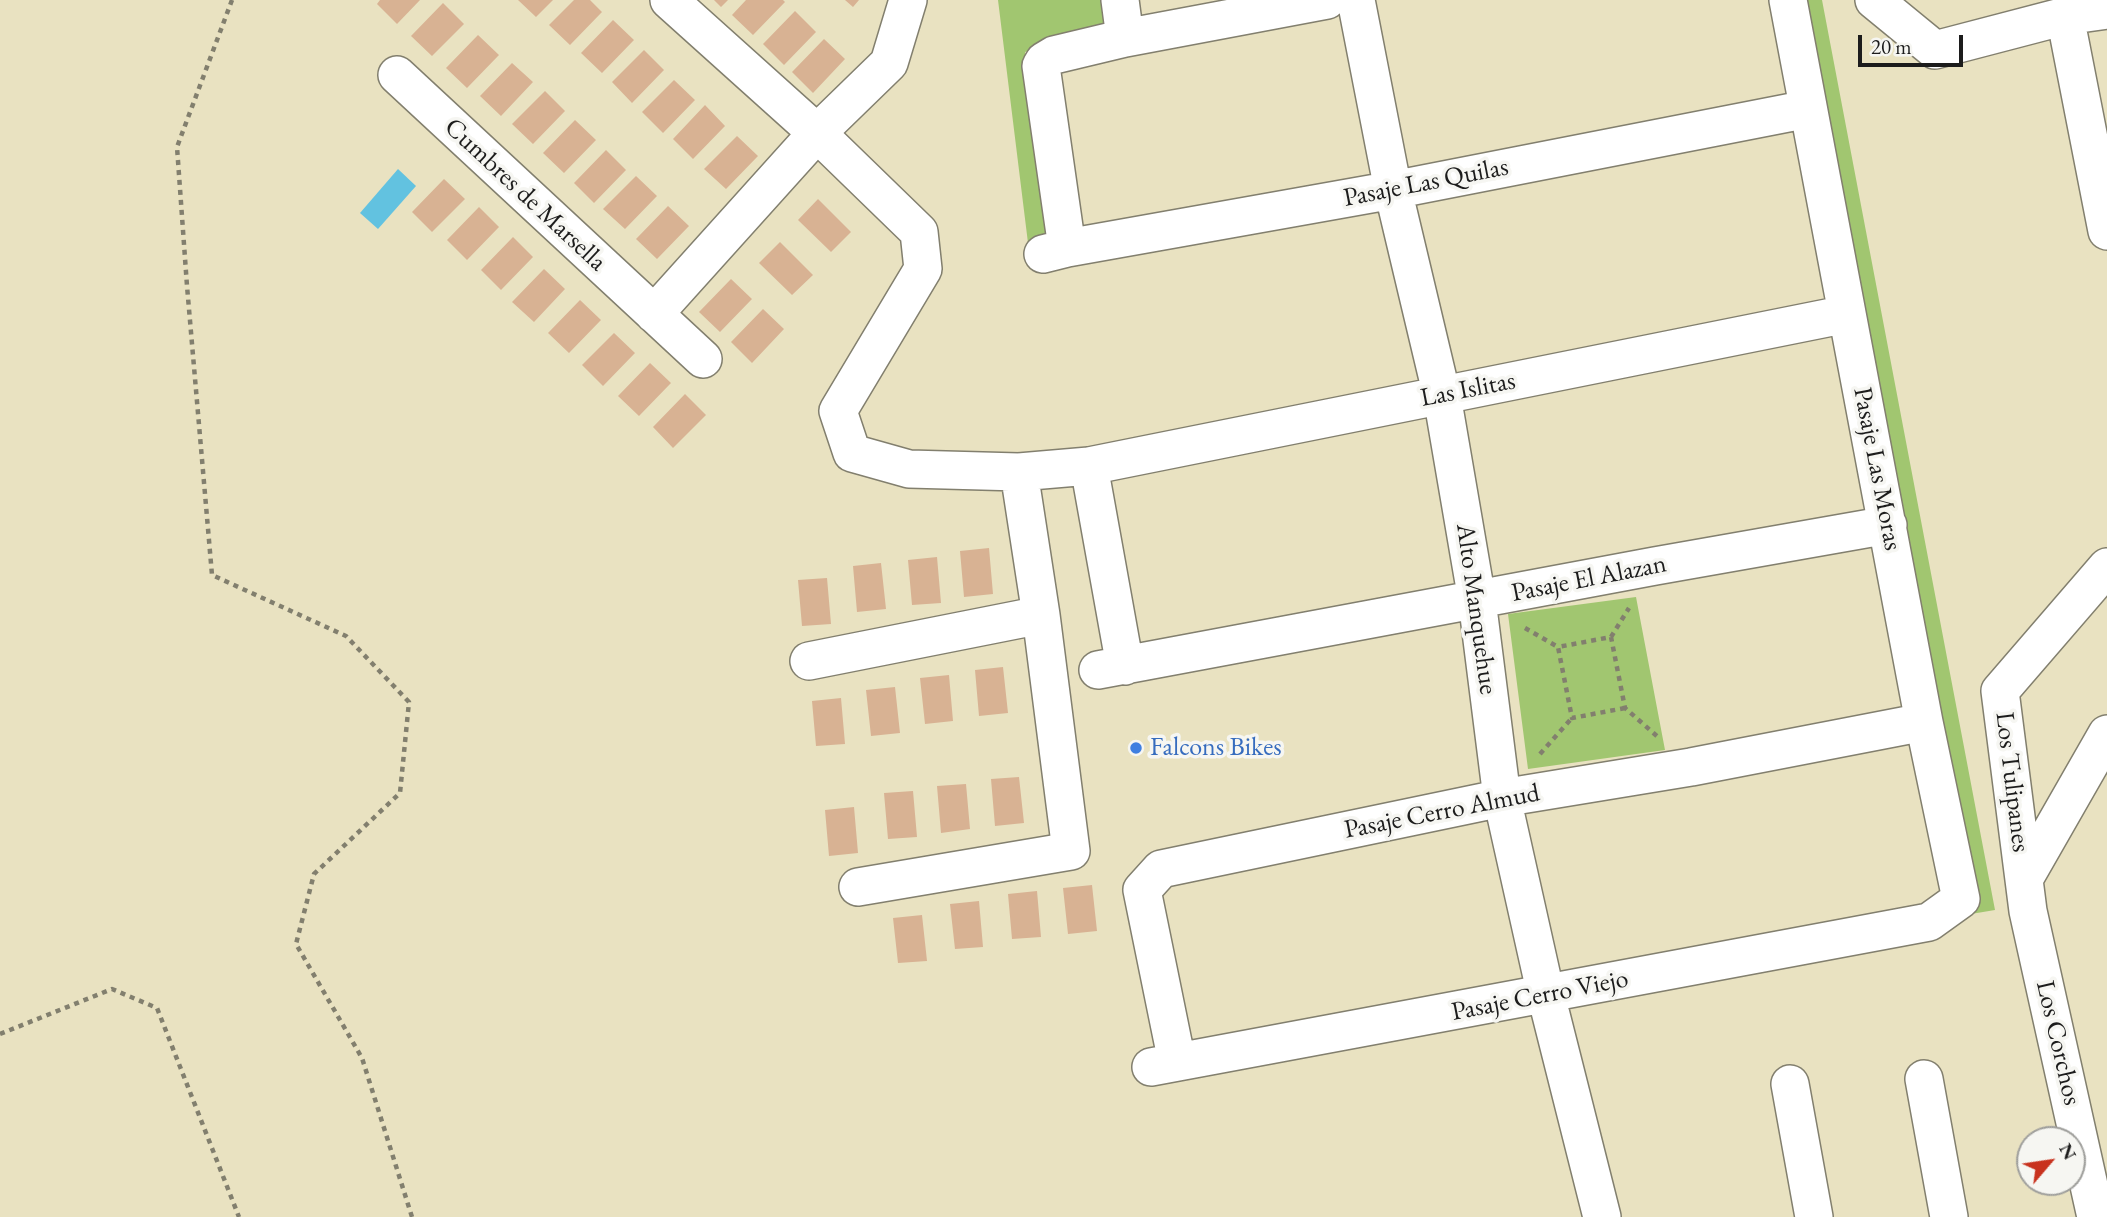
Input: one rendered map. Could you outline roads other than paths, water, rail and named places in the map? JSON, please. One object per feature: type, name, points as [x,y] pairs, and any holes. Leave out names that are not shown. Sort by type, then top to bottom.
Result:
[{"type":"street","points":[[669,0],[817,133],[919,232],[923,269],[838,411],[852,453],[909,469],[1018,472],[1089,466]]},
{"type":"street","points":[[654,314],[817,133],[889,63],[908,0]]},
{"type":"street","points":[[1120,0],[1125,38],[1327,0]]},
{"type":"street","name":"Alto Manquehue","points":[[1356,0],[1394,190],[1442,396],[1477,600],[1502,799],[1546,995],[1602,1217]]},
{"type":"street","name":"Pasaje Las Moras","points":[[1788,0],[1924,722],[1961,899],[1929,922]]},
{"type":"street","points":[[1874,0],[1935,50],[2065,16],[2107,10]]},
{"type":"street","points":[[2065,16],[2107,231]]},
{"type":"street","name":"Pasaje Las Quilas","points":[[1125,38],[1054,55],[1041,66],[1055,251],[1394,190],[1808,109]]},
{"type":"street","name":"Cumbres de Marsella","points":[[397,75],[703,359]]},
{"type":"street","name":"Las Islitas","points":[[1089,466],[1847,314]]},
{"type":"street","name":"Pasaje El Alazan","points":[[1089,466],[1111,668],[1888,525]]},
{"type":"street","points":[[858,887],[1071,851],[1041,615],[1018,472]]},
{"type":"street","name":"Los Tulipanes","points":[[2026,895],[2000,691],[2107,567]]},
{"type":"street","points":[[809,662],[1041,615]]},
{"type":"street","name":"Pasaje Cerro Almud","points":[[1164,1065],[1142,890],[1161,869],[1502,799],[1691,767],[1924,722]]},
{"type":"street","points":[[2026,895],[2107,734]]},
{"type":"street","name":"Los Corchos","points":[[2026,895],[2096,1217]]},
{"type":"street","name":"Pasaje Cerro Viejo","points":[[1164,1065],[1929,922]]},
{"type":"street","points":[[1924,1079],[1949,1217]]},
{"type":"street","points":[[1790,1084],[1814,1217]]},
{"type":"water","points":[[398,169],[416,186],[378,229],[360,213]]},
{"type":"place","name":"Falcons Bikes","points":[[1136,748]]}]
